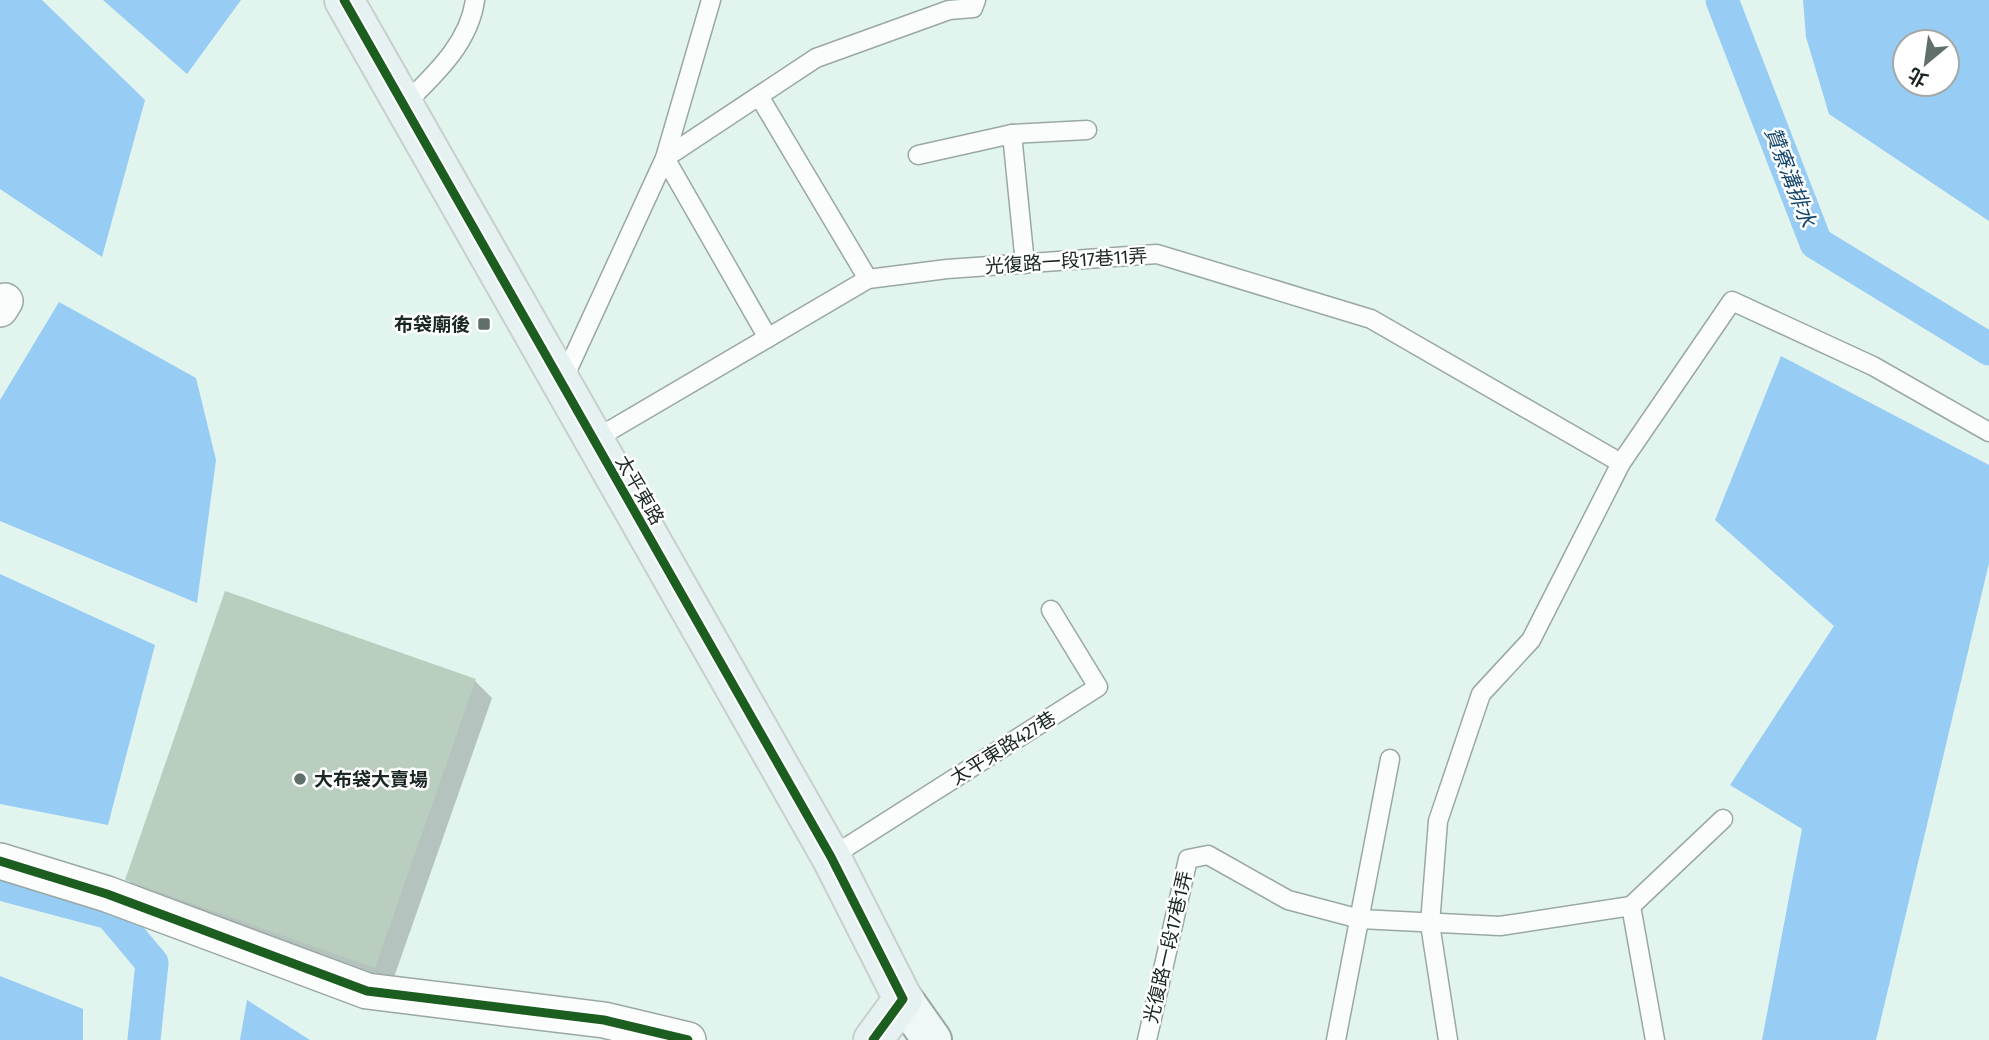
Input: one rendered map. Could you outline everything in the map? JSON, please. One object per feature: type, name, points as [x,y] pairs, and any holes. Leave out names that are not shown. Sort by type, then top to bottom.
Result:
[{"type":"main road","name":"太平東路","points":[[344,0],[592,441],[831,857],[903,999],[932,1040]]},
{"type":"main road","points":[[873,1040],[903,999]]},
{"type":"street","points":[[0,861],[107,894],[367,991],[604,1020],[688,1040]]},
{"type":"lane","points":[[404,105],[446,62],[472,19],[475,0]]},
{"type":"lane","points":[[561,385],[665,158],[711,0]]},
{"type":"lane","points":[[665,158],[816,58],[946,5],[972,8],[976,0]]},
{"type":"lane","points":[[759,96],[868,279]]},
{"type":"lane","points":[[918,155],[1012,134],[1087,130]]},
{"type":"lane","points":[[1012,134],[1024,264]]},
{"type":"lane","points":[[665,158],[768,338]]},
{"type":"lane","name":"光復路一段17巷11弄","points":[[592,441],[868,279],[1157,254],[1371,319],[1621,463]]},
{"type":"lane","points":[[1448,1040],[1430,924],[1438,821],[1481,694],[1531,639],[1621,463],[1732,301],[1872,366],[1989,432]]},
{"type":"lane","name":"太平東路427巷","points":[[831,857],[1098,687],[1051,610]]},
{"type":"lane","points":[[1336,1040],[1390,759]]},
{"type":"lane","points":[[1655,1040],[1631,906],[1723,819]]},
{"type":"lane","name":"光復路一段17巷1弄","points":[[1147,1040],[1188,859],[1208,855],[1288,900],[1360,919],[1500,926],[1631,906]]},
{"type":"water","points":[[0,0],[42,0],[145,100],[102,257],[0,189]]},
{"type":"water","points":[[103,0],[241,0],[187,74]]},
{"type":"water","points":[[1803,0],[1989,0],[1989,221],[1829,114],[1806,37]]},
{"type":"water","points":[[59,302],[196,378],[216,460],[197,603],[0,521],[0,400]]},
{"type":"water","points":[[1781,356],[1989,465],[1989,563],[1876,1040],[1762,1040],[1802,829],[1730,785],[1834,626],[1715,520]]},
{"type":"water","points":[[0,574],[155,645],[108,825],[0,804]]},
{"type":"water","points":[[0,976],[83,1009],[83,1040],[0,1040]]},
{"type":"water","points":[[247,1000],[310,1040],[240,1040]]},
{"type":"building","name":"大布袋大賣場","points":[[225,591],[476,679],[375,968],[125,880]]},
{"type":"waterway","name":"贊寮溝排水","points":[[1722,0],[1816,243],[1989,349]]},
{"type":"waterway","points":[[0,884],[110,913],[152,963],[144,1040]]},
{"type":"cycle path","points":[[344,0],[831,857],[903,999],[873,1040]]},
{"type":"cycle path","points":[[0,861],[107,894],[367,991],[604,1020],[688,1040]]},
{"type":"place","name":"布袋廟後","points":[[484,324]]},
{"type":"place","name":"大布袋大賣場","points":[[300,779]]}]
